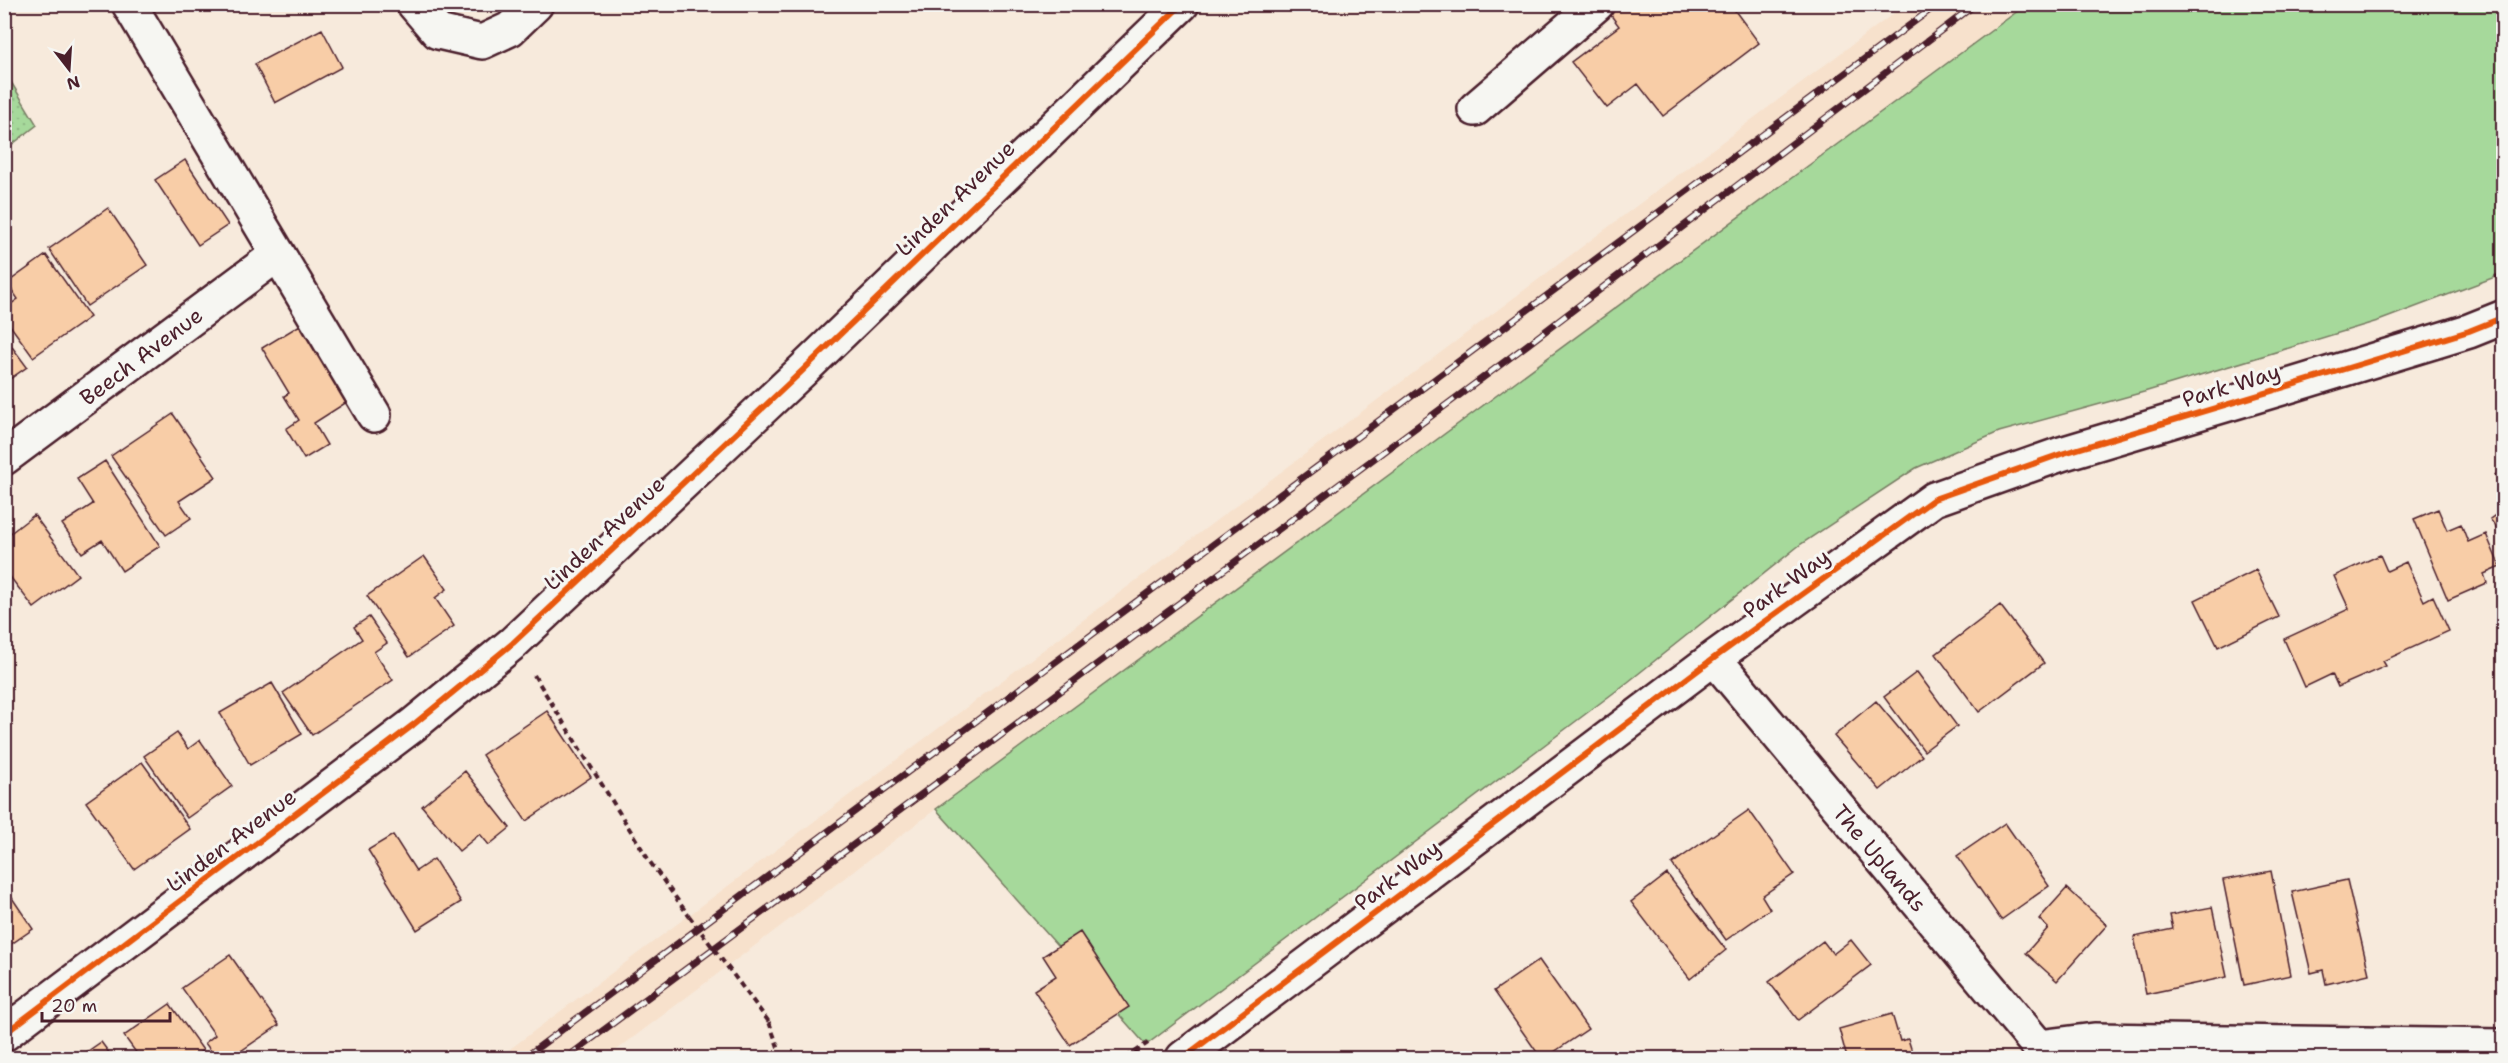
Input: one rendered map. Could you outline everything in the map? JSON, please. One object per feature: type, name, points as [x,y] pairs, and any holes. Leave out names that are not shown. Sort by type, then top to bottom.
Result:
[{"type":"street","points":[[129,4],[374,415]]},
{"type":"street","points":[[414,4],[438,32],[482,42],[510,29],[536,4]]},
{"type":"street","name":"Linden Avenue","points":[[4,1034],[414,725],[513,643],[801,372],[1182,4]]},
{"type":"street","points":[[1475,109],[1597,4]]},
{"type":"street","name":"Beech Avenue","points":[[4,458],[278,254]]},
{"type":"street","name":"Park Way","points":[[1183,1059],[1714,658],[1934,499],[2061,454],[2292,386],[2469,331],[2504,317]]},
{"type":"street","name":"The Uplands","points":[[1714,658],[2035,1053]]},
{"type":"street","points":[[2035,1053],[2094,1040],[2504,1046]]},
{"type":"path","points":[[513,643],[650,862],[769,1022],[782,1059]]},
{"type":"shaded area","points":[[1905,5],[2026,5],[936,809],[606,1058],[498,1058]]},
{"type":"green space","points":[[2026,5],[2503,5],[2503,274],[2381,320],[2144,392],[1999,432],[1916,468],[1801,544],[1628,682],[1146,1045],[936,809]]},
{"type":"green space","points":[[5,72],[37,125],[5,150]]},
{"type":"building","points":[[1614,4],[1730,4],[1759,43],[1663,116],[1638,84],[1607,108],[1571,62],[1619,26],[1607,10]]},
{"type":"building","points":[[322,29],[342,67],[275,103],[255,64]]},
{"type":"building","points":[[185,160],[228,225],[198,245],[155,180]]},
{"type":"building","points":[[108,208],[147,265],[87,306],[49,249]]},
{"type":"building","points":[[46,255],[90,317],[33,357],[4,317],[4,309],[18,299],[7,283]]},
{"type":"building","points":[[300,325],[347,402],[314,423],[327,445],[304,459],[286,429],[299,420],[284,396],[289,393],[262,348]]},
{"type":"building","points":[[4,336],[27,367],[4,383]]},
{"type":"building","points":[[173,414],[216,477],[179,501],[191,518],[166,535],[111,456]]},
{"type":"building","points":[[105,461],[160,546],[122,571],[102,540],[82,553],[62,524],[93,504],[77,479]]},
{"type":"building","points":[[2504,468],[2504,487],[2495,475]]},
{"type":"building","points":[[2438,509],[2447,530],[2461,524],[2468,542],[2486,534],[2500,567],[2484,574],[2487,583],[2448,600],[2414,519]]},
{"type":"building","points":[[2504,509],[2504,538],[2490,519]]},
{"type":"building","points":[[34,515],[78,575],[34,608],[4,569],[4,538]]},
{"type":"building","points":[[2380,555],[2387,571],[2406,562],[2424,601],[2433,596],[2449,631],[2383,661],[2386,666],[2338,687],[2332,674],[2305,687],[2284,639],[2349,609],[2334,576]]},
{"type":"building","points":[[424,556],[447,589],[435,598],[454,626],[409,657],[367,596]]},
{"type":"building","points":[[2256,570],[2279,617],[2218,647],[2195,600]]},
{"type":"building","points":[[2000,605],[2044,663],[1979,712],[1936,654]]},
{"type":"building","points":[[369,617],[387,643],[374,652],[393,680],[312,735],[283,693],[362,639],[354,627]]},
{"type":"building","points":[[1917,672],[1957,726],[1924,751],[1884,697]]},
{"type":"building","points":[[272,683],[302,734],[250,765],[220,713]]},
{"type":"building","points":[[1876,701],[1922,756],[1880,790],[1834,736]]},
{"type":"building","points":[[547,711],[591,777],[526,821],[482,755]]},
{"type":"building","points":[[177,733],[188,749],[200,740],[232,786],[187,818],[144,756]]},
{"type":"building","points":[[142,762],[190,829],[134,869],[86,802]]},
{"type":"building","points":[[465,771],[510,828],[489,845],[480,834],[459,851],[422,806]]},
{"type":"building","points":[[1749,810],[1794,874],[1762,896],[1770,909],[1726,940],[1672,864]]},
{"type":"building","points":[[2005,823],[2049,886],[2001,920],[1957,856]]},
{"type":"building","points":[[393,835],[416,871],[434,859],[461,902],[417,930],[368,850]]},
{"type":"building","points":[[2271,871],[2291,975],[2244,985],[2223,880]]},
{"type":"building","points":[[1667,874],[1726,950],[1690,979],[1631,902]]},
{"type":"building","points":[[2347,880],[2369,974],[2326,984],[2323,970],[2311,973],[2292,892]]},
{"type":"building","points":[[4,886],[33,929],[4,949]]},
{"type":"building","points":[[2067,888],[2107,925],[2057,981],[2026,953],[2048,928],[2039,919]]},
{"type":"building","points":[[2212,907],[2227,977],[2146,994],[2134,937],[2173,929],[2170,915]]},
{"type":"building","points":[[1080,932],[1129,1007],[1070,1045],[1034,990],[1056,976],[1043,956]]},
{"type":"building","points":[[1851,940],[1871,965],[1798,1020],[1769,982],[1823,941],[1833,954]]},
{"type":"building","points":[[230,955],[279,1025],[238,1053],[241,1058],[216,1058],[205,1043],[215,1035],[182,988]]},
{"type":"building","points":[[1539,960],[1588,1029],[1545,1058],[1541,1058],[1494,991]]},
{"type":"building","points":[[170,1004],[203,1050],[191,1058],[140,1058],[124,1036]]},
{"type":"building","points":[[1892,1014],[1900,1041],[1908,1039],[1914,1058],[1847,1058],[1839,1029]]},
{"type":"building","points":[[101,1042],[113,1058],[78,1058]]},
{"type":"railway","points":[[524,1058],[1938,4]]},
{"type":"railway","points":[[566,1058],[1527,345],[1976,4]]},
{"type":"cycle path","points":[[4,1034],[413,725],[513,643],[801,372],[1182,4]]},
{"type":"cycle path","points":[[1183,1058],[1714,658],[1934,499],[2061,454],[2469,331],[2504,317]]}]
